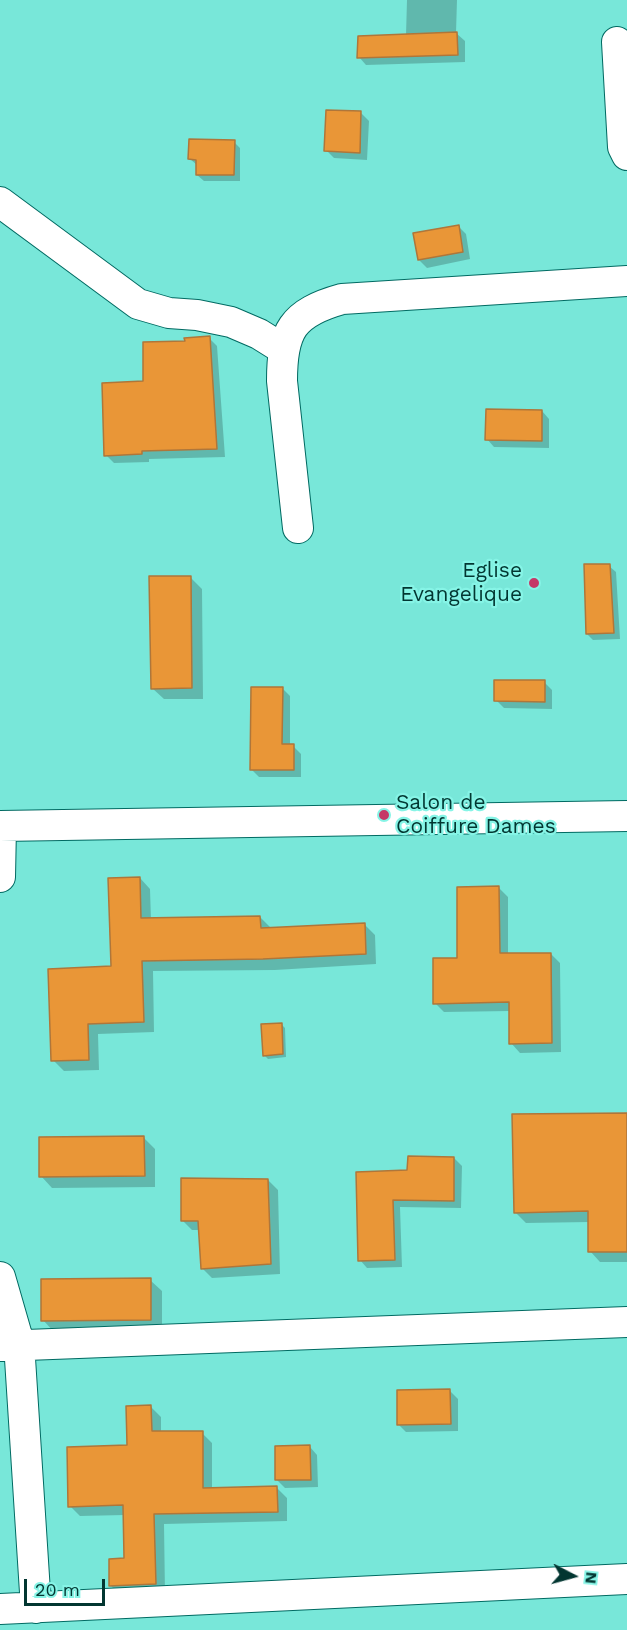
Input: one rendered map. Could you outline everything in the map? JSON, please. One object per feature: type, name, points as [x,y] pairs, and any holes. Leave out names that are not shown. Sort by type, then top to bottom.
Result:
[{"type":"street","points":[[617,42],[623,147],[627,155]]},
{"type":"street","points":[[0,202],[138,304],[169,313],[197,315],[231,322],[260,334],[283,349]]},
{"type":"street","points":[[298,528],[282,381],[283,349],[287,335],[300,319],[320,305],[342,299],[627,281]]},
{"type":"street","points":[[0,877],[0,826],[627,816]]},
{"type":"street","points":[[0,1277],[36,1608]]},
{"type":"street","points":[[9,1344],[627,1323]]},
{"type":"street","points":[[0,1609],[627,1579]]},
{"type":"building","points":[[457,32],[458,55],[357,58],[358,36]]},
{"type":"building","points":[[326,110],[361,111],[360,153],[324,151]]},
{"type":"building","points":[[189,139],[235,140],[234,175],[196,175],[196,160],[188,159]]},
{"type":"building","points":[[459,225],[463,252],[418,260],[413,233]]},
{"type":"building","points":[[210,336],[217,449],[142,451],[142,454],[104,456],[102,383],[143,381],[143,342],[185,341],[184,338]]},
{"type":"building","points":[[486,409],[542,410],[542,441],[485,440]]},
{"type":"building","points":[[584,564],[610,564],[614,633],[586,634]]},
{"type":"building","points":[[149,576],[191,576],[192,688],[151,689]]},
{"type":"building","points":[[494,680],[545,680],[545,702],[494,701]]},
{"type":"building","points":[[251,687],[283,687],[282,744],[294,744],[294,770],[250,770]]},
{"type":"building","points":[[140,877],[141,918],[260,916],[261,928],[365,923],[366,954],[142,961],[144,1022],[88,1024],[89,1060],[51,1061],[48,969],[111,966],[108,878]]},
{"type":"building","points":[[499,886],[500,953],[551,953],[552,1043],[509,1044],[509,1002],[433,1004],[433,958],[457,958],[457,887]]},
{"type":"building","points":[[282,1023],[283,1054],[263,1056],[261,1024]]},
{"type":"building","points":[[627,1113],[627,1252],[588,1252],[588,1211],[514,1213],[512,1114]]},
{"type":"building","points":[[144,1136],[145,1176],[39,1177],[39,1137]]},
{"type":"building","points":[[408,1156],[454,1157],[454,1201],[393,1200],[395,1260],[358,1261],[356,1172],[407,1170]]},
{"type":"building","points":[[181,1178],[268,1179],[271,1264],[201,1269],[198,1221],[181,1221]]},
{"type":"building","points":[[151,1278],[151,1320],[41,1321],[41,1279]]},
{"type":"building","points":[[450,1389],[451,1424],[397,1425],[397,1390]]},
{"type":"building","points":[[151,1405],[152,1431],[203,1431],[203,1488],[277,1486],[278,1512],[154,1514],[156,1584],[109,1586],[109,1559],[124,1558],[123,1505],[68,1507],[67,1447],[127,1445],[126,1406]]},
{"type":"building","points":[[310,1445],[311,1480],[275,1480],[275,1446]]},
{"type":"place","name":"Eglise Evangelique","points":[[534,583]]},
{"type":"place","name":"Salon de Coiffure Dames","points":[[384,815]]}]
